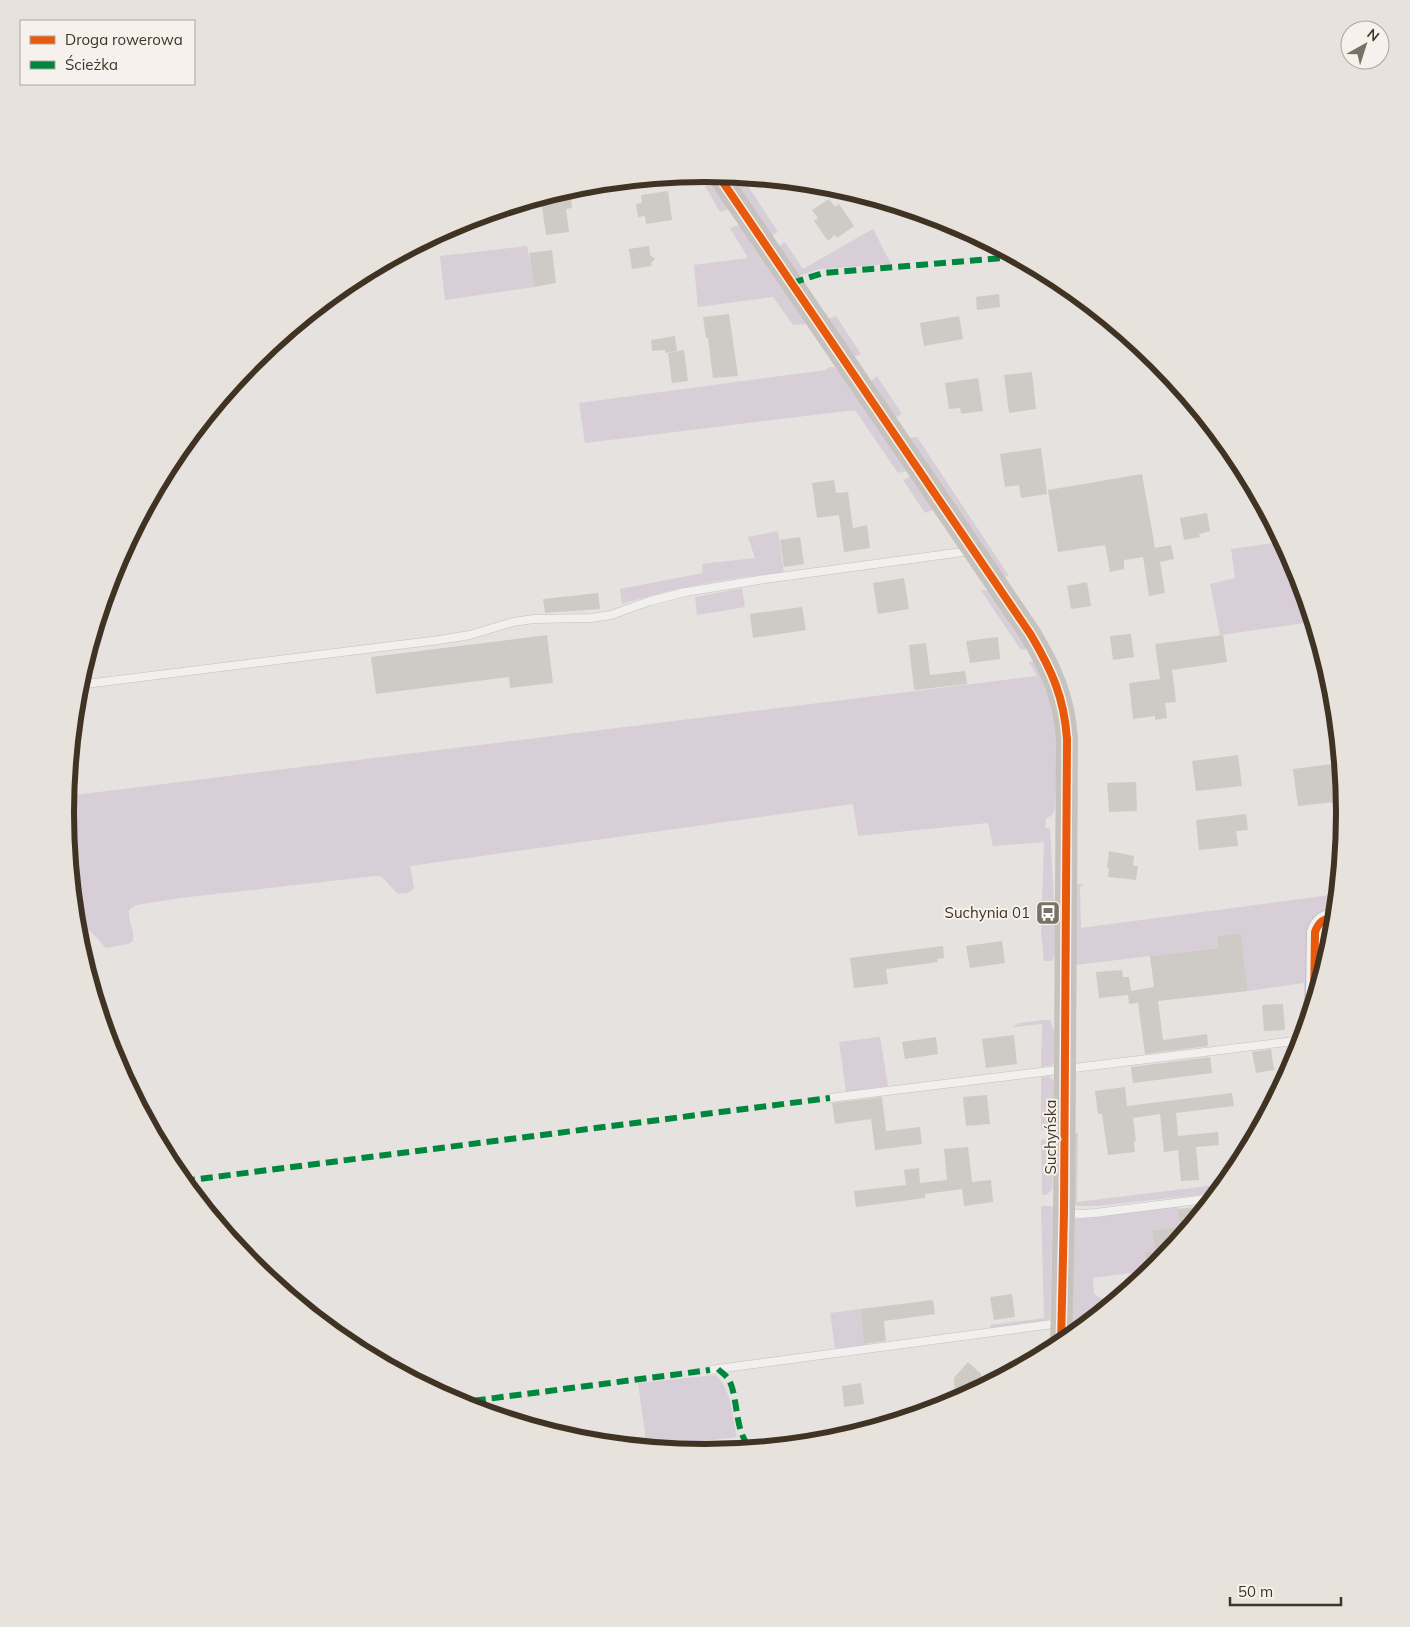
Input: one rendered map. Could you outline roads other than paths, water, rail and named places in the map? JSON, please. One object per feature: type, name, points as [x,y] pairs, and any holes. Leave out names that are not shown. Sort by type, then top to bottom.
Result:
[{"type":"street","name":"Suchyńska","points":[[723,183],[1031,635],[1051,671],[1062,700],[1068,739],[1062,1334]]},
{"type":"street","points":[[1314,979],[1315,932],[1320,922],[1327,919]]},
{"type":"lane","points":[[87,684],[439,640],[470,635],[513,622],[534,619],[591,618],[611,615],[650,601],[686,592],[974,550]]},
{"type":"lane","points":[[830,1098],[1293,1041]]},
{"type":"lane","points":[[1064,1212],[1095,1213],[1205,1199]]},
{"type":"lane","points":[[710,1370],[1062,1323]]},
{"type":"place","name":"Suchynia 01","points":[[1048,913]]}]
